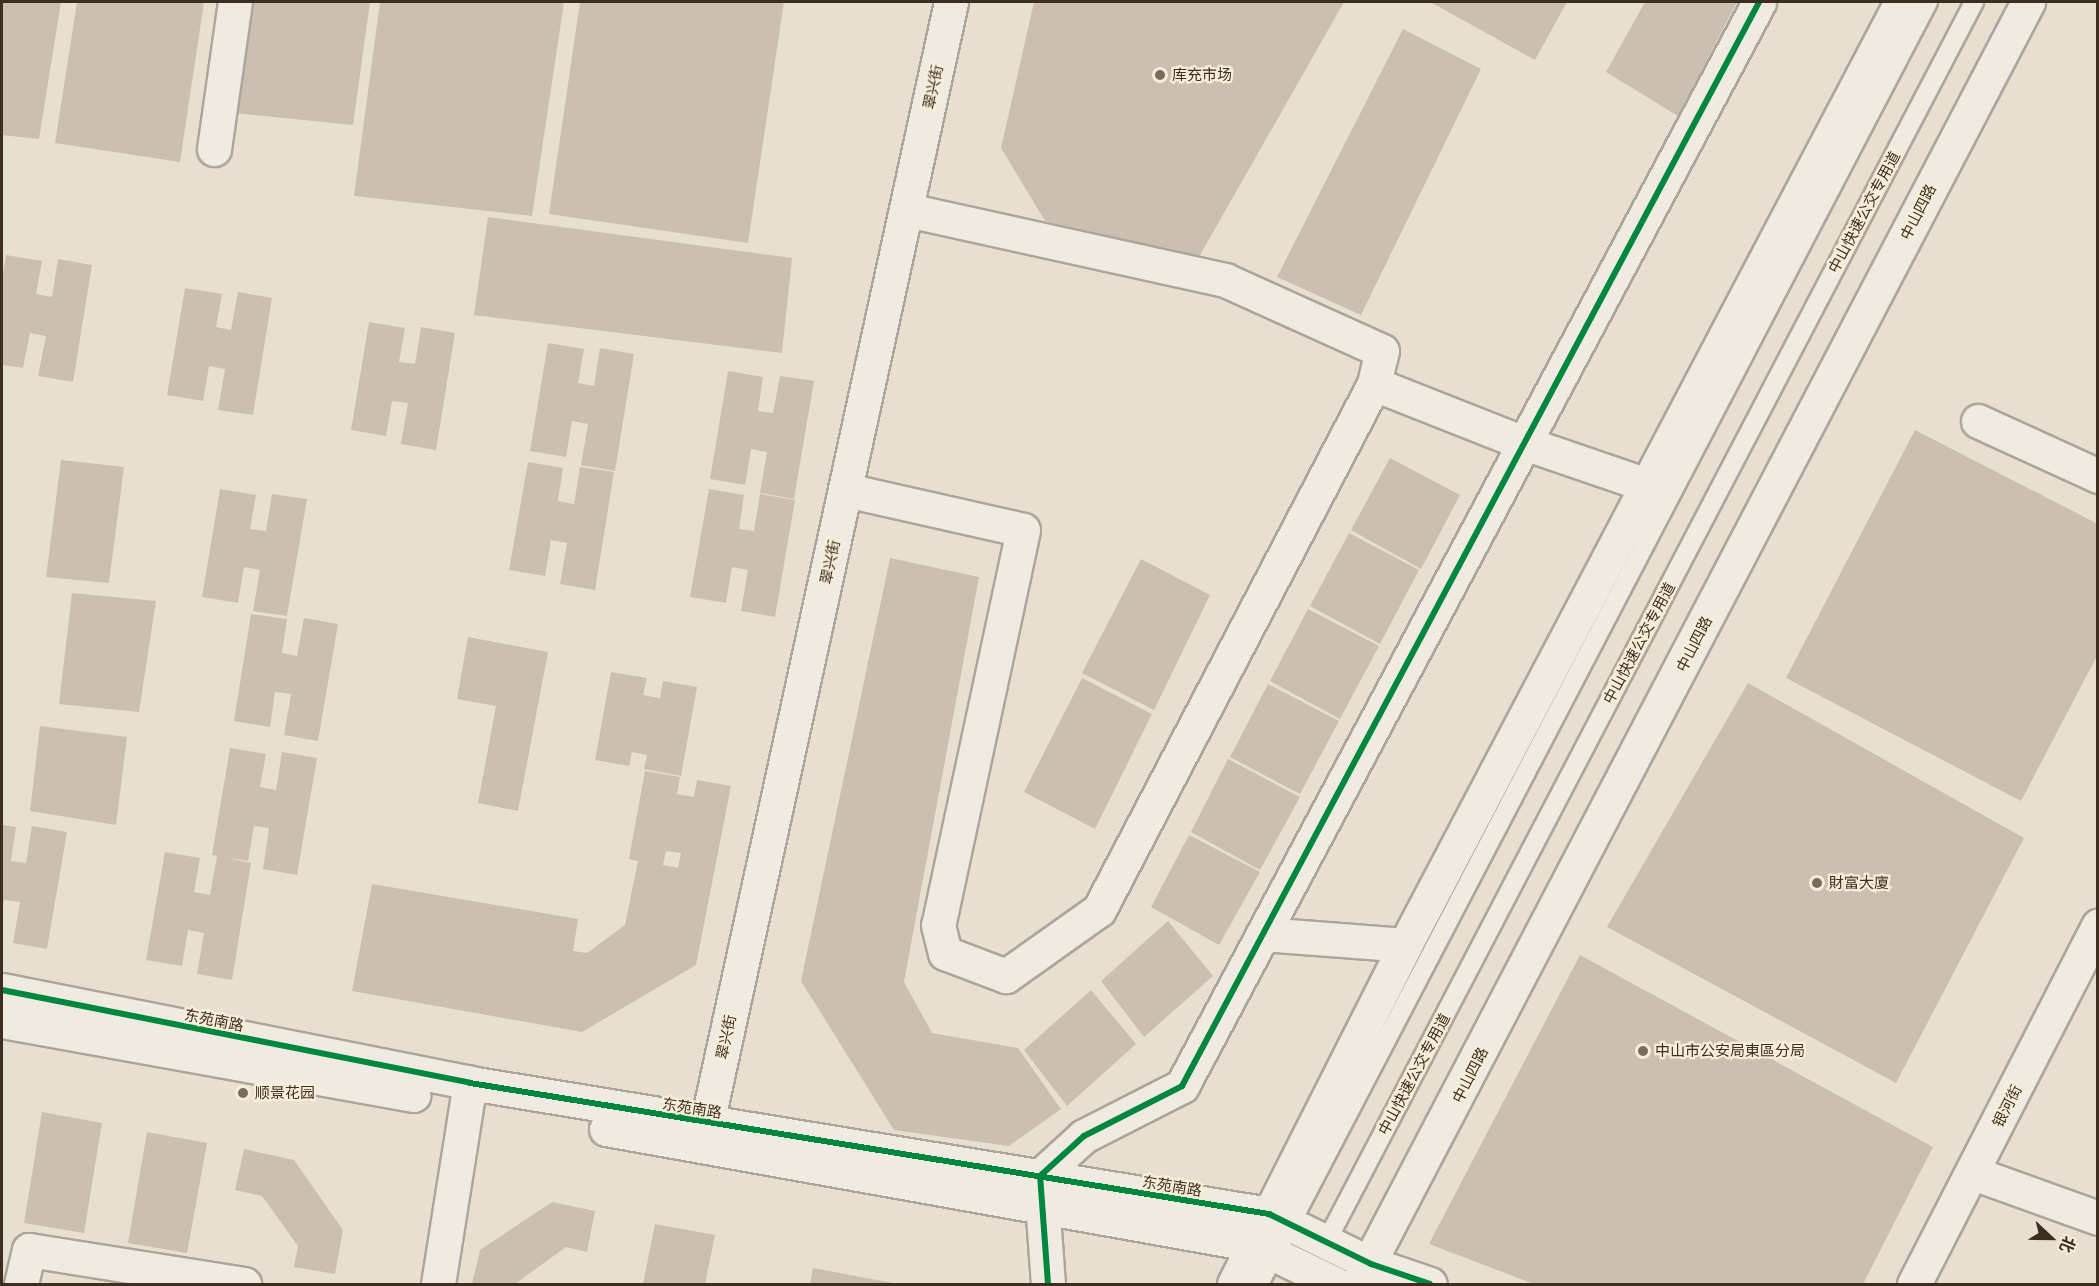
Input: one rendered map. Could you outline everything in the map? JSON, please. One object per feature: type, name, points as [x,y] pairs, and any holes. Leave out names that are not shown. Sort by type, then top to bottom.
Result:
[{"type":"street","points":[[214,149],[235,2]]},
{"type":"street","name":"翠兴街","points":[[707,1123],[951,2]]},
{"type":"street","points":[[1048,1284],[1041,1191],[1084,1136],[1182,1086],[1759,2]]},
{"type":"street","points":[[1234,1284],[1265,1250],[1404,945],[1902,2]]},
{"type":"street","name":"中山四路","points":[[1365,1274],[2028,2]]},
{"type":"street","points":[[846,490],[1023,530],[938,926],[945,954],[1006,976],[1099,910],[1374,384],[1382,351],[1225,280],[906,210]]},
{"type":"street","points":[[1374,384],[1524,443],[1647,485]]},
{"type":"street","points":[[1978,421],[2097,476]]},
{"type":"street","name":"银河街","points":[[1914,1284],[1973,1173],[2097,926]]},
{"type":"street","points":[[1263,934],[1404,945]]},
{"type":"street","name":"东苑南路","points":[[2,990],[468,1094],[707,1123],[1041,1191],[1265,1250],[1318,1280]]},
{"type":"street","name":"东苑南路","points":[[2,1021],[468,1094],[1041,1191],[1279,1219],[1327,1241],[1365,1274],[1430,1284]]},
{"type":"street","points":[[438,1284],[468,1094]]},
{"type":"street","points":[[1973,1173],[2097,1218]]},
{"type":"street","points":[[21,1284],[30,1250],[208,1282],[244,1284]]},
{"type":"lane","points":[[1279,1219],[1928,2]]},
{"type":"lane","name":"中山快速公交专用道","points":[[1318,1280],[1327,1241],[1974,2]]},
{"type":"lane","points":[[1259,1284],[1265,1250]]},
{"type":"building","points":[[2,2],[61,2],[39,139],[2,135]]},
{"type":"building","points":[[77,2],[204,2],[180,162],[55,143]]},
{"type":"building","points":[[253,2],[370,2],[353,125],[234,113]]},
{"type":"building","points":[[380,2],[564,2],[532,216],[354,196]]},
{"type":"building","points":[[580,2],[784,2],[748,243],[549,214]]},
{"type":"building","name":"库充市场","points":[[1034,2],[1344,2],[1199,257],[1045,221],[1001,148]]},
{"type":"building","points":[[1430,2],[1567,2],[1535,60]]},
{"type":"building","points":[[1645,2],[1737,2],[1678,116],[1606,72]]},
{"type":"building","points":[[1403,29],[1481,69],[1361,315],[1277,277]]},
{"type":"building","points":[[488,217],[792,258],[782,353],[474,315]]},
{"type":"building","points":[[6,255],[42,261],[36,294],[52,297],[58,259],[92,265],[73,382],[38,376],[46,336],[30,333],[23,368],[2,365],[2,281]]},
{"type":"building","points":[[185,288],[222,294],[216,327],[231,330],[238,292],[272,298],[253,415],[218,410],[225,369],[209,366],[203,401],[167,395]]},
{"type":"building","points":[[369,322],[405,328],[399,362],[415,364],[421,327],[455,333],[436,450],[401,444],[408,403],[392,401],[386,436],[351,430]]},
{"type":"building","points":[[548,343],[584,349],[578,383],[594,386],[600,348],[634,354],[615,471],[581,465],[588,424],[572,421],[566,457],[530,451]]},
{"type":"building","points":[[728,371],[763,377],[758,411],[773,413],[780,376],[814,381],[794,499],[760,493],[767,452],[751,449],[745,485],[710,479]]},
{"type":"building","points":[[1915,430],[2098,524],[2098,654],[2021,801],[1786,678]]},
{"type":"building","points":[[1390,458],[1460,495],[1421,569],[1351,530]]},
{"type":"building","points":[[61,460],[124,467],[109,583],[46,577]]},
{"type":"building","points":[[528,462],[563,468],[558,501],[574,504],[580,467],[614,472],[595,590],[560,584],[567,543],[551,540],[545,576],[509,570]]},
{"type":"building","points":[[220,489],[256,495],[250,529],[266,531],[272,494],[307,499],[287,616],[253,611],[260,570],[244,567],[238,603],[202,597]]},
{"type":"building","points":[[709,489],[744,495],[739,529],[754,531],[760,494],[795,500],[775,617],[741,611],[748,570],[732,567],[726,603],[690,597]]},
{"type":"building","points":[[1349,533],[1419,570],[1380,644],[1310,606]]},
{"type":"building","points":[[890,558],[979,577],[904,982],[932,1033],[1018,1048],[1061,1109],[1009,1146],[894,1130],[801,981]]},
{"type":"building","points":[[1141,559],[1210,595],[1154,710],[1082,673]]},
{"type":"building","points":[[72,593],[156,601],[139,712],[59,704]]},
{"type":"building","points":[[1308,609],[1379,646],[1340,719],[1270,681]]},
{"type":"building","points":[[251,614],[287,619],[282,653],[297,656],[304,618],[338,624],[318,741],[284,735],[291,694],[275,692],[270,727],[234,721]]},
{"type":"building","points":[[468,637],[548,652],[518,811],[478,803],[496,706],[457,699]]},
{"type":"building","points":[[611,672],[647,678],[643,695],[660,698],[663,681],[697,687],[681,776],[644,769],[647,755],[632,752],[629,766],[595,760]]},
{"type":"building","points":[[1082,678],[1152,714],[1095,829],[1024,792]]},
{"type":"building","name":"財富大廈","points":[[1748,683],[2024,838],[1896,1083],[1607,927]]},
{"type":"building","points":[[1268,684],[1339,721],[1300,794],[1230,757]]},
{"type":"building","points":[[40,726],[127,737],[116,825],[30,811]]},
{"type":"building","points":[[230,748],[266,754],[260,787],[276,790],[282,752],[317,758],[297,875],[263,869],[269,828],[254,826],[248,861],[225,857],[251,863],[232,980],[197,974],[204,933],[188,930],[182,966],[146,960],[165,852],[200,858],[194,892],[210,895],[217,856],[212,855]]},
{"type":"building","points":[[1228,759],[1300,797],[1260,870],[1191,832]]},
{"type":"building","points":[[645,771],[680,777],[677,794],[694,797],[697,780],[731,786],[696,965],[582,1032],[352,991],[372,884],[578,919],[573,951],[587,953],[625,925],[638,861],[629,859]],"holes":[[[666,851],[681,853],[678,868],[663,865]]]},
{"type":"building","points":[[2,825],[16,827],[11,861],[26,863],[32,826],[67,832],[47,949],[13,943],[20,902],[4,900],[2,907]]},
{"type":"building","points":[[1189,835],[1260,872],[1219,945],[1151,907]]},
{"type":"building","points":[[1168,921],[1213,976],[1144,1037],[1101,981]]},
{"type":"building","name":"中山市公安局東區分局","points":[[1580,955],[1933,1147],[1863,1284],[1534,1284],[1429,1244]]},
{"type":"building","points":[[1091,990],[1136,1044],[1067,1106],[1024,1050]]},
{"type":"building","points":[[42,1112],[102,1123],[84,1233],[24,1223]]},
{"type":"building","points":[[147,1132],[207,1143],[187,1253],[128,1243]]},
{"type":"building","points":[[244,1149],[294,1160],[343,1230],[335,1274],[294,1267],[298,1246],[262,1196],[235,1190]]},
{"type":"building","points":[[552,1202],[595,1211],[587,1252],[566,1247],[515,1284],[472,1284],[480,1250]]},
{"type":"building","points":[[655,1224],[715,1235],[705,1284],[643,1284]]},
{"type":"building","points":[[813,1268],[893,1283],[893,1284],[810,1284]]},
{"type":"cycle path","points":[[1048,1284],[1040,1176],[1084,1136],[1182,1086],[1759,2]]},
{"type":"cycle path","points":[[2,990],[470,1083],[1269,1214],[1371,1264],[1430,1284]]},
{"type":"place","name":"库充市场","points":[[1160,75]]},
{"type":"place","name":"財富大廈","points":[[1817,883]]},
{"type":"place","name":"中山市公安局東區分局","points":[[1643,1051]]},
{"type":"place","name":"顺景花园","points":[[243,1093]]}]
